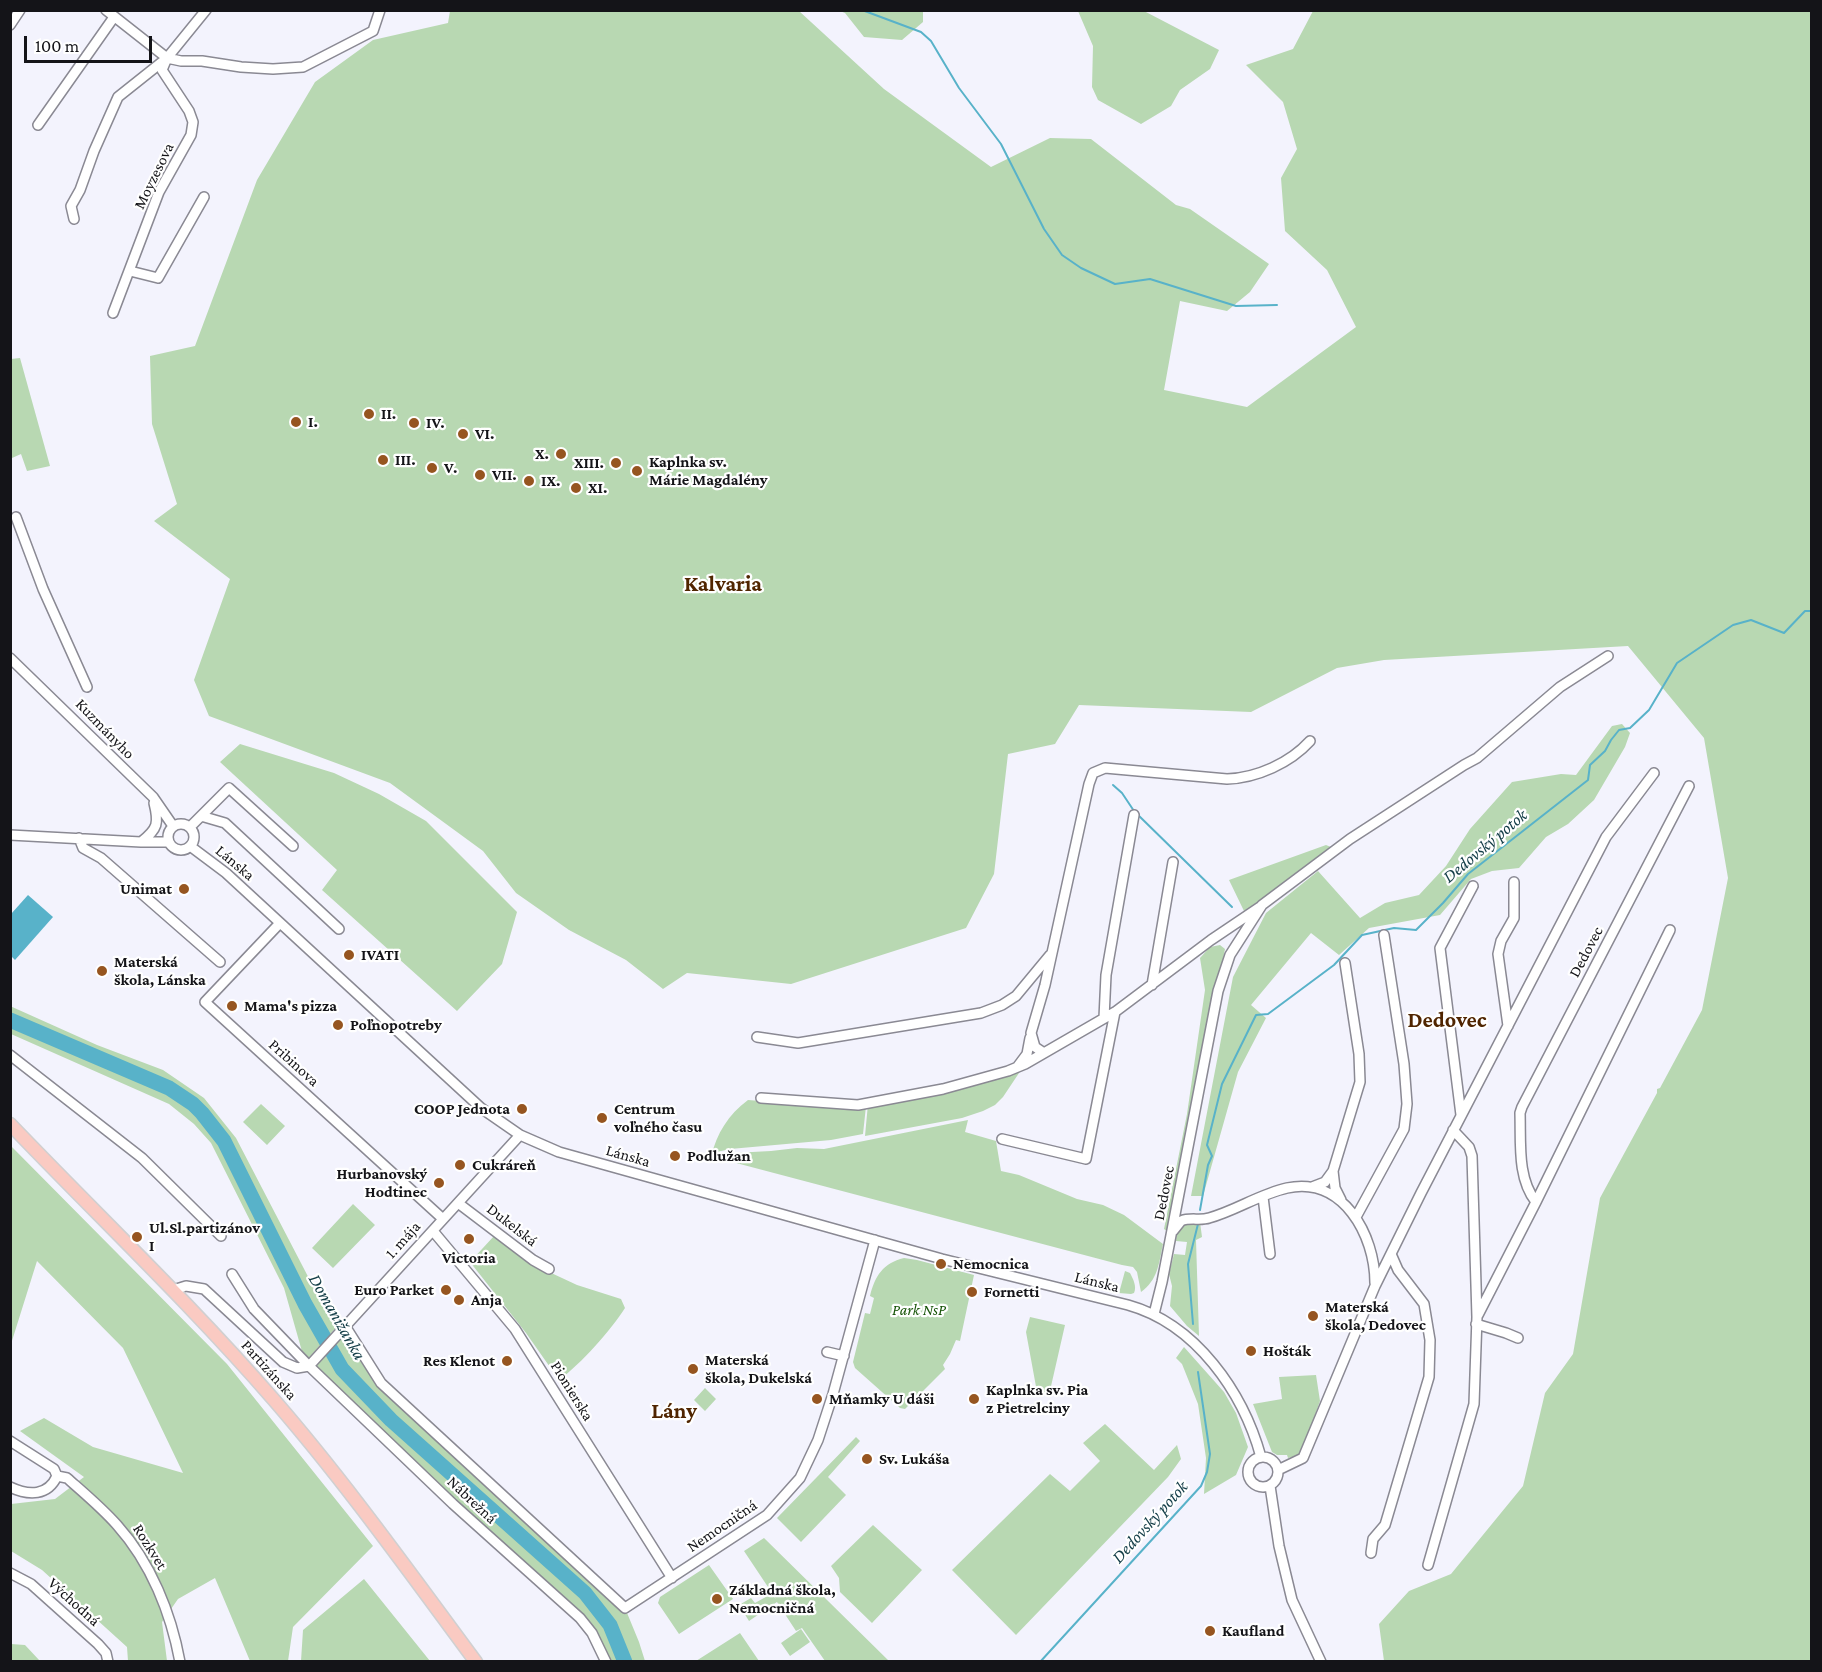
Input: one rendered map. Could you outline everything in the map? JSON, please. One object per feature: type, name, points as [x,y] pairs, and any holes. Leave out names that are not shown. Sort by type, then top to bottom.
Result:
[{"type":"main road","name":"Partizánska","points":[[10,1124],[173,1290],[255,1378],[345,1486],[476,1662]]},
{"type":"street","points":[[10,25],[20,10]]},
{"type":"street","points":[[105,10],[167,58],[181,62],[202,61],[273,69],[303,67],[373,31],[380,10]]},
{"type":"street","points":[[74,219],[71,206],[118,97],[167,58],[206,10]]},
{"type":"street","points":[[38,125],[114,17]]},
{"type":"street","name":"Moyzesova","points":[[113,313],[159,192],[191,135],[193,122],[189,111],[162,70],[167,58]]},
{"type":"street","points":[[130,270],[158,278],[204,197]]},
{"type":"street","points":[[16,517],[43,589],[87,687]]},
{"type":"street","name":"Dedovec","points":[[761,1098],[847,1105],[868,1104],[943,1089],[1008,1071],[1044,1053],[1114,1012],[1350,839],[1477,758],[1560,687],[1608,656]]},
{"type":"street","name":"Kuzmányho","points":[[10,658],[153,797],[173,826]]},
{"type":"street","points":[[1008,1071],[1025,1058],[1045,985],[1089,784],[1096,771],[1113,768],[1233,779],[1278,765],[1300,751],[1310,741]]},
{"type":"street","points":[[1278,1470],[1303,1458],[1375,1286],[1453,1130],[1606,837],[1654,773]]},
{"type":"street","name":"Dedovec","points":[[1536,1202],[1527,1186],[1522,1169],[1520,1113],[1522,1107],[1689,786]]},
{"type":"street","points":[[190,827],[228,788],[293,846]]},
{"type":"street","points":[[141,842],[151,834],[158,818],[153,797]]},
{"type":"street","points":[[1104,1018],[1106,975],[1134,815]]},
{"type":"street","points":[[201,816],[225,823],[339,929]]},
{"type":"street","points":[[181,823],[190,827],[194,836],[190,846],[185,849],[172,847],[168,842],[168,833],[173,826],[181,823]]},
{"type":"street","points":[[10,835],[168,842]]},
{"type":"street","points":[[79,838],[83,848],[101,858],[220,962]]},
{"type":"street","name":"Lánska","points":[[190,846],[226,873],[481,1108],[520,1135],[581,1158],[942,1259],[1128,1305],[1154,1314]]},
{"type":"street","points":[[1152,985],[1173,862]]},
{"type":"street","points":[[1508,1026],[1498,954],[1501,941],[1514,918],[1514,882]]},
{"type":"street","points":[[1461,1115],[1440,948],[1473,886]]},
{"type":"street","name":"Dedovec","points":[[1154,1314],[1172,1234],[1218,991],[1230,955],[1262,905]]},
{"type":"street","name":"Pribinova","points":[[280,923],[206,1002],[443,1219]]},
{"type":"street","points":[[1477,1321],[1670,930]]},
{"type":"street","points":[[1356,1217],[1404,1129],[1407,1104],[1404,1064],[1384,935]]},
{"type":"street","points":[[1211,940],[1221,936],[1227,937],[1231,944],[1230,955]]},
{"type":"street","points":[[757,1037],[788,1043],[804,1042],[981,1013],[1002,1005],[1016,996],[1050,955]]},
{"type":"street","points":[[1172,1234],[1176,1226],[1186,1219],[1203,1219],[1288,1188],[1309,1187],[1325,1182],[1333,1171],[1360,1082],[1359,1054],[1345,963]]},
{"type":"street","points":[[1002,1139],[1086,1159],[1114,1012]]},
{"type":"street","points":[[1031,1033],[1035,1047],[1044,1053]]},
{"type":"street","points":[[10,1054],[142,1158],[221,1236]]},
{"type":"street","points":[[1428,1565],[1474,1404],[1477,1321],[1472,1156],[1469,1147],[1453,1130]]},
{"type":"street","name":"1. mája","points":[[309,1366],[520,1135]]},
{"type":"street","points":[[1333,1171],[1335,1188],[1344,1204],[1356,1217],[1371,1256],[1375,1286]]},
{"type":"street","points":[[1309,1187],[1324,1192],[1344,1204]]},
{"type":"street","points":[[1263,1197],[1270,1254]]},
{"type":"street","name":"Dukelská","points":[[458,1203],[533,1260],[549,1269]]},
{"type":"street","name":"Pionierska","points":[[433,1231],[515,1329],[556,1387],[672,1578]]},
{"type":"street","name":"Nemocničná","points":[[625,1608],[767,1515],[800,1478],[818,1440],[840,1371],[876,1240]]},
{"type":"street","points":[[1371,1553],[1373,1539],[1385,1525],[1429,1377],[1431,1362],[1425,1304],[1398,1269],[1391,1254]]},
{"type":"street","name":"Nábrežná","points":[[232,1275],[254,1309],[309,1366],[461,1511],[580,1618],[592,1633],[606,1662]]},
{"type":"street","points":[[1476,1278],[1484,1284],[1494,1284]]},
{"type":"street","points":[[173,1290],[186,1286],[204,1289],[284,1362],[297,1368],[309,1366]]},
{"type":"street","points":[[1154,1314],[1188,1339],[1220,1372],[1238,1398],[1261,1457]]},
{"type":"street","points":[[1477,1321],[1518,1338]]},
{"type":"street","name":"Nábrežná","points":[[345,1326],[381,1383],[625,1608]]},
{"type":"street","points":[[827,1352],[844,1356]]},
{"type":"street","name":"Rozkvet","points":[[10,1441],[54,1468],[57,1476],[67,1478],[118,1525],[142,1559],[160,1595],[175,1636],[180,1662]]},
{"type":"street","points":[[1270,1486],[1257,1486],[1249,1476],[1250,1465],[1261,1457],[1273,1461],[1278,1470],[1278,1476],[1270,1486],[1279,1546],[1292,1600],[1321,1662]]},
{"type":"street","points":[[10,1487],[25,1492],[42,1491],[52,1486],[57,1476]]},
{"type":"street","name":"Východná","points":[[10,1573],[31,1584],[90,1636],[106,1653],[108,1662]]},
{"type":"green space","points":[[450,11],[799,11],[884,89],[991,167],[1050,138],[1091,139],[1176,205],[1190,209],[1269,264],[1250,292],[1227,311],[1180,301],[1164,390],[1247,407],[1356,327],[1327,270],[1285,231],[1281,178],[1297,149],[1283,102],[1246,65],[1293,49],[1313,11],[1811,11],[1811,1661],[1384,1661],[1379,1624],[1409,1591],[1451,1574],[1523,1486],[1545,1393],[1573,1354],[1600,1198],[1657,1093],[1657,1089],[1660,1088],[1702,1010],[1728,878],[1704,738],[1628,646],[1384,660],[1337,668],[1251,712],[1079,705],[1055,744],[1008,754],[994,874],[966,928],[791,984],[687,973],[663,989],[626,960],[569,930],[516,893],[483,851],[390,783],[209,716],[194,680],[230,579],[154,521],[177,504],[152,424],[150,356],[195,346],[257,180],[315,82],[373,40],[448,23]]},
{"type":"green space","points":[[840,11],[923,11],[923,22],[902,40],[864,37],[845,13]]},
{"type":"green space","points":[[1078,11],[1144,11],[1219,50],[1210,69],[1180,90],[1171,106],[1141,124],[1098,100],[1092,87],[1093,46]]},
{"type":"green space","points":[[20,358],[50,466],[27,471],[21,454],[12,458],[11,462],[11,359]]},
{"type":"green space","points":[[1622,724],[1630,733],[1625,747],[1594,800],[1568,824],[1546,837],[1519,868],[1492,871],[1471,879],[1440,915],[1369,928],[1339,955],[1311,933],[1251,1005],[1266,1018],[1238,1072],[1203,1196],[1191,1196],[1233,977],[1266,913],[1318,871],[1360,918],[1385,903],[1419,895],[1446,866],[1470,829],[1512,782],[1561,774],[1576,775],[1612,726]]},
{"type":"green space","points":[[240,744],[334,773],[379,794],[426,821],[517,912],[502,964],[457,1011],[322,890],[337,870],[220,762]]},
{"type":"green space","points":[[1326,845],[1331,847],[1276,888],[1277,890],[1244,911],[1229,880]]},
{"type":"green space","points":[[1220,945],[1225,949],[1171,1234],[1164,1229],[1187,1114],[1205,990],[1200,958],[1210,947]]},
{"type":"green space","points":[[10,1006],[97,1045],[163,1070],[204,1098],[236,1138],[315,1290],[341,1322],[305,1362],[284,1288],[211,1143],[194,1124],[169,1104],[11,1034]]},
{"type":"green space","points":[[1025,1064],[1003,1097],[995,1105],[983,1111],[962,1118],[865,1136],[868,1104]]},
{"type":"green space","points":[[748,1100],[857,1109],[866,1106],[863,1134],[831,1140],[730,1149],[717,1152],[711,1157],[724,1125]]},
{"type":"green space","points":[[261,1104],[285,1126],[267,1145],[243,1122]]},
{"type":"green space","points":[[968,1120],[965,1132],[996,1141],[1001,1171],[1019,1175],[1077,1199],[1103,1205],[1124,1215],[1163,1244],[1157,1271],[1147,1287],[1141,1292],[1137,1272],[1133,1267],[721,1159],[713,1159],[733,1153],[797,1148],[824,1149]]},
{"type":"green space","points":[[11,1146],[227,1364],[373,1546],[293,1627],[288,1661],[250,1661],[215,1578],[178,1599],[162,1622],[167,1661],[128,1661],[127,1647],[42,1570],[11,1551],[11,1504],[55,1499],[84,1477],[20,1431],[44,1418],[93,1447],[183,1473],[123,1348],[37,1261],[11,1344]]},
{"type":"green space","points":[[353,1204],[375,1225],[333,1268],[312,1248]]},
{"type":"green space","points":[[1200,1222],[1202,1237],[1196,1240],[1199,1336],[1170,1306],[1172,1286],[1169,1274],[1174,1254],[1185,1255],[1187,1242],[1176,1241],[1177,1229],[1183,1225]]},
{"type":"green space","points":[[494,1236],[547,1271],[577,1285],[621,1299],[625,1308],[612,1326],[586,1356],[559,1380],[526,1333],[470,1262]]},
{"type":"green space","name":"Park NsP","points":[[904,1258],[974,1275],[960,1341],[956,1340],[943,1365],[945,1369],[905,1409],[900,1408],[855,1368],[853,1362],[865,1313],[870,1314],[874,1298],[870,1296],[874,1282],[885,1267]]},
{"type":"green space","points":[[1125,1271],[1130,1273],[1133,1280],[1135,1288],[1134,1293],[1131,1294],[1119,1293]]},
{"type":"green space","points":[[1030,1317],[1065,1325],[1049,1395],[1037,1392],[1026,1332]]},
{"type":"green space","points":[[348,1331],[381,1383],[625,1608],[645,1661],[606,1661],[592,1633],[313,1370]]},
{"type":"green space","points":[[1184,1347],[1224,1392],[1236,1413],[1248,1447],[1236,1475],[1204,1494],[1206,1458],[1198,1404],[1182,1364],[1176,1358]]},
{"type":"green space","points":[[1316,1375],[1320,1401],[1302,1452],[1288,1458],[1287,1455],[1277,1455],[1272,1452],[1253,1404],[1282,1399],[1279,1377]]},
{"type":"green space","points":[[705,1388],[716,1399],[705,1411],[694,1400]]},
{"type":"green space","points":[[1105,1424],[1154,1470],[1177,1445],[1181,1459],[1168,1477],[1016,1635],[952,1570],[1050,1474],[1070,1491],[1100,1461],[1083,1443]]},
{"type":"green space","points":[[856,1437],[860,1441],[828,1477],[846,1495],[801,1542],[777,1518]]},
{"type":"green space","points":[[873,1525],[922,1570],[872,1623],[840,1592],[839,1578],[831,1566]]},
{"type":"green space","points":[[764,1538],[889,1661],[825,1661],[802,1628],[796,1631],[777,1602],[749,1621],[739,1605],[751,1598],[755,1603],[771,1594],[776,1599],[744,1551]]},
{"type":"green space","points":[[709,1565],[733,1599],[679,1634],[658,1603],[660,1597]]},
{"type":"green space","points":[[364,1579],[430,1661],[301,1661],[303,1630]]},
{"type":"green space","points":[[801,1629],[810,1642],[790,1656],[781,1643]]},
{"type":"green space","points":[[740,1633],[759,1661],[696,1661]]},
{"type":"green space","points":[[11,1644],[25,1645],[40,1661],[11,1660]]},
{"type":"water","points":[[28,895],[53,917],[15,960],[11,956],[11,914]]},
{"type":"waterway","points":[[862,10],[921,32],[931,41],[959,88],[1001,144],[1044,229],[1062,255],[1081,268],[1115,284],[1150,279],[1236,306],[1277,305]]},
{"type":"waterway","name":"Dedovský potok","points":[[1200,1210],[1208,1165],[1212,1156],[1207,1145],[1222,1084],[1256,1015],[1268,1014],[1334,965],[1362,935],[1394,928],[1416,930],[1468,874],[1588,780],[1590,765],[1605,751],[1619,730],[1630,728],[1649,710],[1677,663],[1733,625],[1751,620],[1784,633],[1805,611],[1812,611]]},
{"type":"waterway","points":[[1113,785],[1122,793],[1134,811],[1232,907]]},
{"type":"waterway","name":"Domanižanka","points":[[10,1020],[169,1088],[202,1113],[224,1141],[305,1304],[342,1369],[391,1420],[585,1593],[610,1625],[625,1662]]},
{"type":"waterway","name":"Dedovský potok","points":[[1193,1324],[1188,1264],[1198,1224]]},
{"type":"waterway","name":"Dedovský potok","points":[[1040,1662],[1201,1486],[1207,1472],[1210,1454],[1198,1372]]},
{"type":"place","name":"II.","points":[[369,414]]},
{"type":"place","name":"I.","points":[[296,422]]},
{"type":"place","name":"IV.","points":[[414,423]]},
{"type":"place","name":"VI.","points":[[463,434]]},
{"type":"place","name":"X.","points":[[561,454]]},
{"type":"place","name":"III.","points":[[383,460]]},
{"type":"place","name":"XIII.","points":[[616,463]]},
{"type":"place","name":"V.","points":[[432,468]]},
{"type":"place","name":"Kaplnka sv. Márie Magdalény","points":[[637,471]]},
{"type":"place","name":"VII.","points":[[480,475]]},
{"type":"place","name":"IX.","points":[[529,481]]},
{"type":"place","name":"XI.","points":[[576,488]]},
{"type":"place","name":"Unimat","points":[[184,889]]},
{"type":"place","name":"IVATI","points":[[349,955]]},
{"type":"place","name":"Materská škola, Lánska","points":[[102,971]]},
{"type":"place","name":"Mama's pizza","points":[[232,1006]]},
{"type":"place","name":"Poľnopotreby","points":[[338,1025]]},
{"type":"place","name":"COOP Jednota","points":[[522,1109]]},
{"type":"place","name":"Centrum voľného času","points":[[602,1118]]},
{"type":"place","name":"Podlužan","points":[[675,1156]]},
{"type":"place","name":"Cukráreň","points":[[460,1165]]},
{"type":"place","name":"Hurbanovský Hodtinec","points":[[439,1183]]},
{"type":"place","name":"Ul.Sl.partizánov I","points":[[137,1237]]},
{"type":"place","name":"Victoria","points":[[469,1239]]},
{"type":"place","name":"Nemocnica","points":[[941,1264]]},
{"type":"place","name":"Euro Parket","points":[[446,1290]]},
{"type":"place","name":"Fornetti","points":[[972,1292]]},
{"type":"place","name":"Anja","points":[[459,1300]]},
{"type":"place","name":"Materská škola, Dedovec","points":[[1313,1316]]},
{"type":"place","name":"Hošták","points":[[1251,1351]]},
{"type":"place","name":"Res Klenot","points":[[507,1361]]},
{"type":"place","name":"Materská škola, Dukelská","points":[[693,1369]]},
{"type":"place","name":"Mňamky U dáši","points":[[817,1399]]},
{"type":"place","name":"Kaplnka sv. Pia z Pietrelciny","points":[[974,1399]]},
{"type":"place","name":"Sv. Lukáša","points":[[867,1459]]},
{"type":"place","name":"Základná škola, Nemocničná","points":[[717,1599]]},
{"type":"place","name":"Kaufland","points":[[1210,1631]]},
{"type":"district","name":"Kalvaria","points":[[723,584]]},
{"type":"district","name":"Dedovec","points":[[1447,1020]]},
{"type":"district","name":"Lány","points":[[674,1411]]}]
